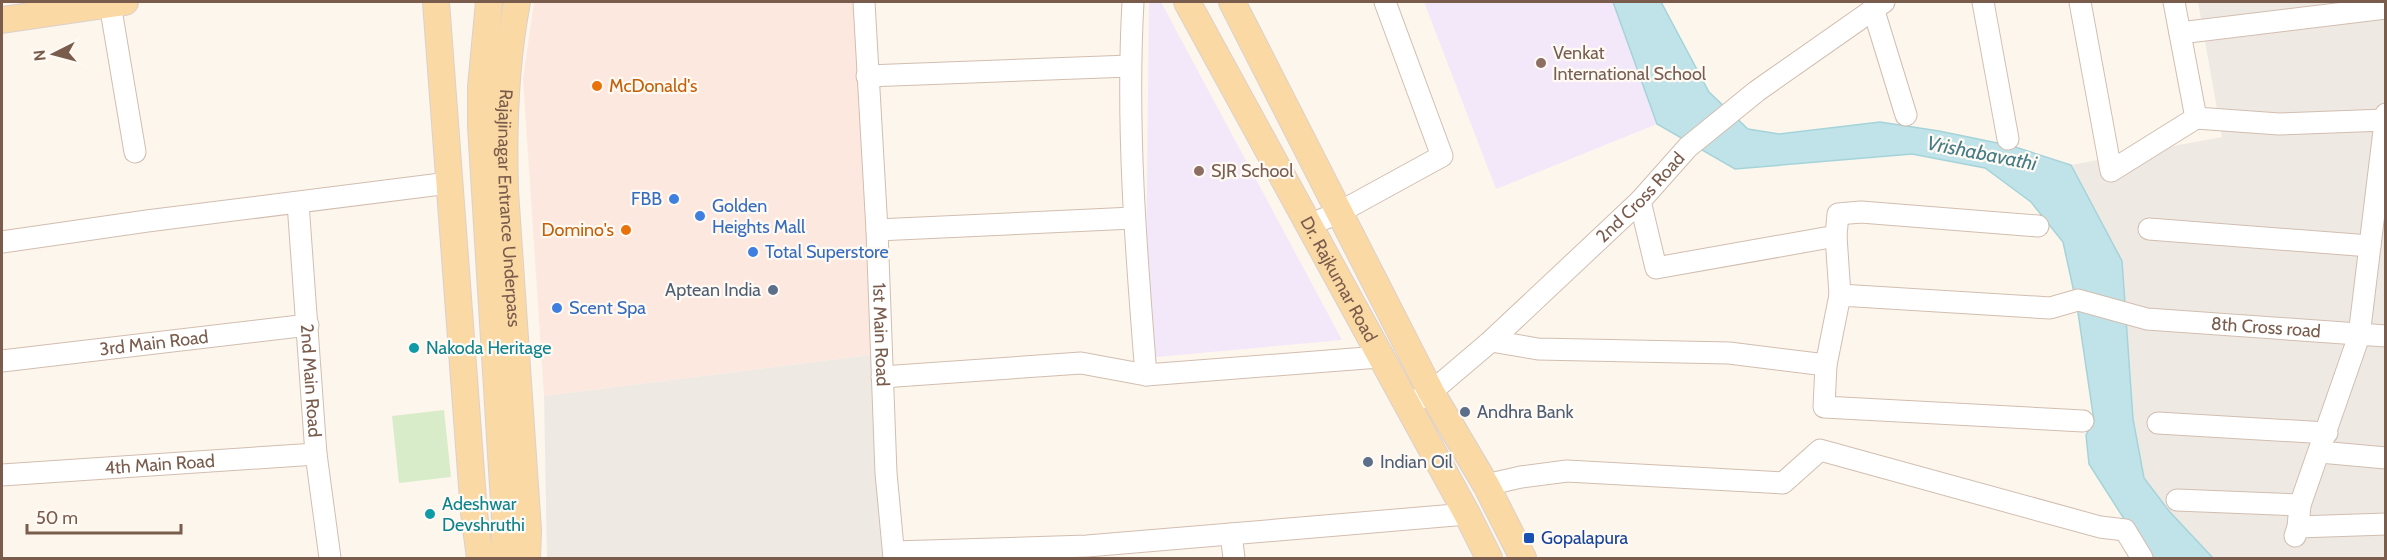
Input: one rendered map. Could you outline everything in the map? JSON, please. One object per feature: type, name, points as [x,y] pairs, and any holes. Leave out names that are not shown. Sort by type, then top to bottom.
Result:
[{"type":"main road","points":[[436,2],[474,513],[480,558]]},
{"type":"main road","name":"Rajajinagar Entrance Underpass","points":[[489,2],[481,87],[481,126],[505,519],[504,558]]},
{"type":"main road","name":"Rajajinagar Entrance Underpass","points":[[517,2],[507,63],[504,142],[505,191],[528,530],[527,558]]},
{"type":"main road","name":"Dr. Rajkumar Road","points":[[1187,2],[1489,558]]},
{"type":"main road","name":"Dr. Rajkumar Road","points":[[1232,2],[1431,392],[1486,485],[1523,558]]},
{"type":"main road","points":[[2,20],[117,3]]},
{"type":"street","name":"1st Main Road","points":[[864,2],[877,230],[886,472],[894,555]]},
{"type":"street","points":[[1133,2],[1130,66],[1133,218],[1146,375]]},
{"type":"street","points":[[1309,225],[1338,213],[1442,156],[1385,2]]},
{"type":"street","points":[[1983,2],[2008,139]]},
{"type":"street","points":[[2080,2],[2111,171],[2196,118],[2279,123],[2385,120]]},
{"type":"street","points":[[2174,2],[2196,118]]},
{"type":"street","points":[[117,3],[135,152]]},
{"type":"street","points":[[1879,5],[1906,115]]},
{"type":"street","name":"2nd Cross Road","points":[[1407,406],[1431,392],[1491,341],[1640,201],[1688,147],[1757,91],[1879,5]]},
{"type":"street","points":[[2180,33],[2299,10],[2385,8]]},
{"type":"street","points":[[867,76],[1130,66]]},
{"type":"street","points":[[2385,114],[2359,336],[2300,505],[2296,531],[2385,524]]},
{"type":"street","points":[[2,242],[147,221],[449,183]]},
{"type":"street","points":[[1640,201],[1656,268],[1836,236]]},
{"type":"street","name":"2nd Main Road","points":[[298,203],[316,454],[330,558]]},
{"type":"street","points":[[2038,226],[1861,212],[1838,214],[1836,236],[1840,295],[1826,365],[1824,407],[2083,421]]},
{"type":"street","points":[[877,230],[1133,218]]},
{"type":"street","points":[[2149,229],[2370,246]]},
{"type":"street","name":"8th Cross road","points":[[1840,295],[2050,308],[2078,300],[2147,319],[2359,336],[2385,336]]},
{"type":"street","name":"3rd Main Road","points":[[2,361],[308,325]]},
{"type":"street","points":[[1491,341],[1538,349],[1729,353],[1826,365]]},
{"type":"street","points":[[882,377],[1081,363],[1146,375],[1379,357]]},
{"type":"street","points":[[2157,423],[2323,442],[2385,458]]},
{"type":"street","points":[[1486,485],[1521,477],[1567,471],[1783,483],[1820,450],[2089,524],[2125,530],[2142,558]]},
{"type":"street","name":"4th Main Road","points":[[2,475],[316,454]]},
{"type":"street","points":[[2177,500],[2300,505]]},
{"type":"street","points":[[894,555],[1087,546],[1467,514]]},
{"type":"street","points":[[1231,534],[1234,558]]},
{"type":"shaded area","name":"Golden Heights Mall","points":[[534,2],[854,2],[878,354],[544,396],[523,79]]},
{"type":"shaded area","name":"SJR School","points":[[1149,2],[1161,2],[1342,340],[1145,358]]},
{"type":"shaded area","name":"Venkat International School","points":[[1424,2],[1613,2],[1657,124],[1496,189]]},
{"type":"shaded area","points":[[2198,2],[2385,2],[2385,558],[2213,558],[2169,511],[2144,478],[2133,419],[2122,261],[2071,165],[2222,137]]},
{"type":"shaded area","points":[[878,354],[887,558],[547,558],[544,396]]},
{"type":"green space","points":[[444,410],[451,477],[399,483],[392,416]]},
{"type":"water","name":"Vrishabavathi","points":[[1613,2],[1661,2],[1709,92],[1748,129],[1779,134],[1880,122],[2012,146],[2071,165],[2122,261],[2133,419],[2144,478],[2169,511],[2213,558],[2149,558],[2089,464],[2086,435],[2094,421],[2077,306],[2063,242],[2031,202],[1985,168],[1912,154],[1735,169],[1657,124]]},
{"type":"place","name":"Venkat International School","points":[[1541,63]]},
{"type":"place","name":"McDonald's","points":[[597,86]]},
{"type":"place","name":"SJR School","points":[[1199,171]]},
{"type":"place","name":"FBB","points":[[674,199]]},
{"type":"place","name":"Golden Heights Mall","points":[[700,216]]},
{"type":"place","name":"Domino's","points":[[626,230]]},
{"type":"place","name":"Total Superstore","points":[[753,252]]},
{"type":"place","name":"Aptean India","points":[[773,290]]},
{"type":"place","name":"Scent Spa","points":[[557,308]]},
{"type":"place","name":"Nakoda Heritage","points":[[414,348]]},
{"type":"place","name":"Andhra Bank","points":[[1465,412]]},
{"type":"place","name":"Indian Oil","points":[[1368,462]]},
{"type":"place","name":"Adeshwar Devshruthi","points":[[430,514]]},
{"type":"place","name":"Gopalapura","points":[[1529,538]]}]
